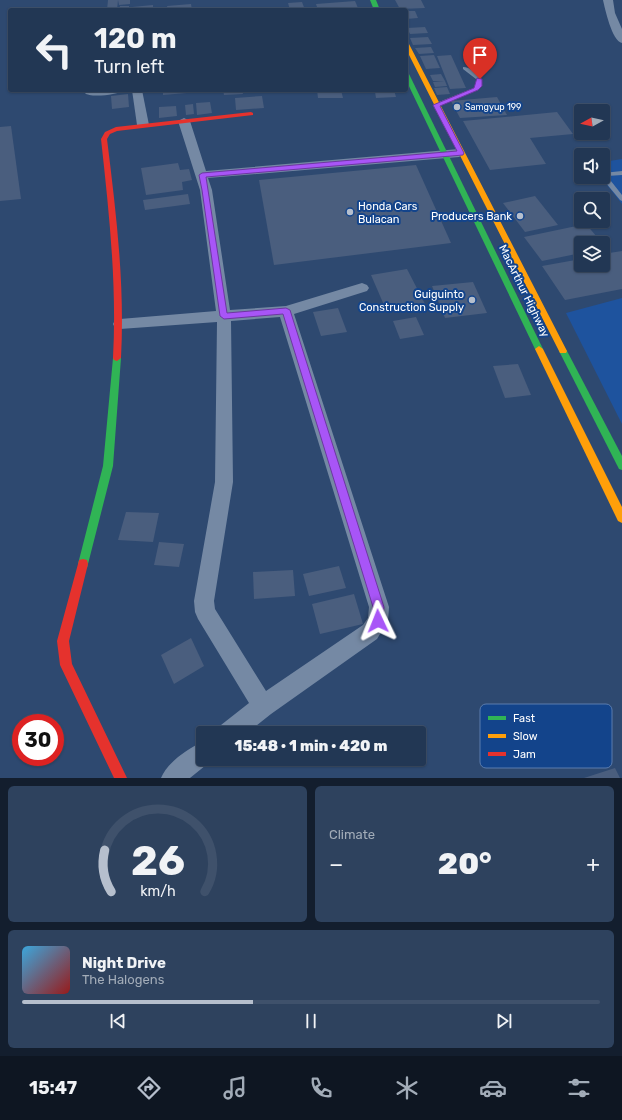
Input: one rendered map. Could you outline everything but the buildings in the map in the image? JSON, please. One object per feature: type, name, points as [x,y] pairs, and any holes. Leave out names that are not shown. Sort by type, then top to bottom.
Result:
[{"type":"main road","name":"MacArthur Highway","points":[[408,48],[622,466]]},
{"type":"main road","name":"MacArthur Highway","points":[[408,78],[444,155],[622,518]]},
{"type":"main road","points":[[121,778],[66,665],[63,641],[108,466],[120,324],[118,271],[104,139],[107,134],[116,129],[251,114]]},
{"type":"street","points":[[608,0],[610,13],[622,40]]},
{"type":"street","points":[[90,93],[99,92]]},
{"type":"street","points":[[137,92],[143,125]]},
{"type":"street","points":[[184,121],[206,190],[224,316],[224,482],[204,601],[205,612],[263,706]]},
{"type":"street","points":[[202,175],[461,153]]},
{"type":"street","points":[[120,324],[286,310],[362,288]]},
{"type":"street","points":[[238,726],[263,706],[370,632],[378,621],[379,607],[286,310]]},
{"type":"street","points":[[172,778],[196,759]]},
{"type":"lane","points":[[436,105],[476,89],[479,86],[480,79],[477,74],[465,68]]},
{"type":"lane","points":[[622,173],[603,175],[622,199]]},
{"type":"shaded area","points":[[622,159],[622,204],[606,184],[610,184],[610,161]]},
{"type":"shaded area","points":[[622,298],[622,424],[566,313]]},
{"type":"traffic: fast","points":[[373,0],[376,8]]},
{"type":"traffic: fast","points":[[408,78],[539,349]]},
{"type":"traffic: fast","points":[[563,351],[622,466]]},
{"type":"traffic: fast","points":[[83,564],[108,466],[117,358]]},
{"type":"traffic: slow","points":[[408,48],[563,351]]},
{"type":"traffic: slow","points":[[539,349],[622,518]]},
{"type":"traffic: jam","points":[[117,358],[119,303],[118,276],[104,139],[107,133],[116,129],[251,114]]},
{"type":"traffic: jam","points":[[83,564],[63,641],[66,665],[121,778]]},
{"type":"place","name":"Samgyup 199","points":[[457,107]]},
{"type":"place","name":"Honda Cars Bulacan","points":[[350,212]]},
{"type":"place","name":"Producers Bank","points":[[520,216]]},
{"type":"place","name":"Guiguinto Construction Supply","points":[[472,300]]},
{"type":"route","points":[[378,621],[379,607],[286,310],[224,316],[206,190],[202,175],[254,172],[461,153],[436,105],[476,89],[479,86],[480,79]]}]
